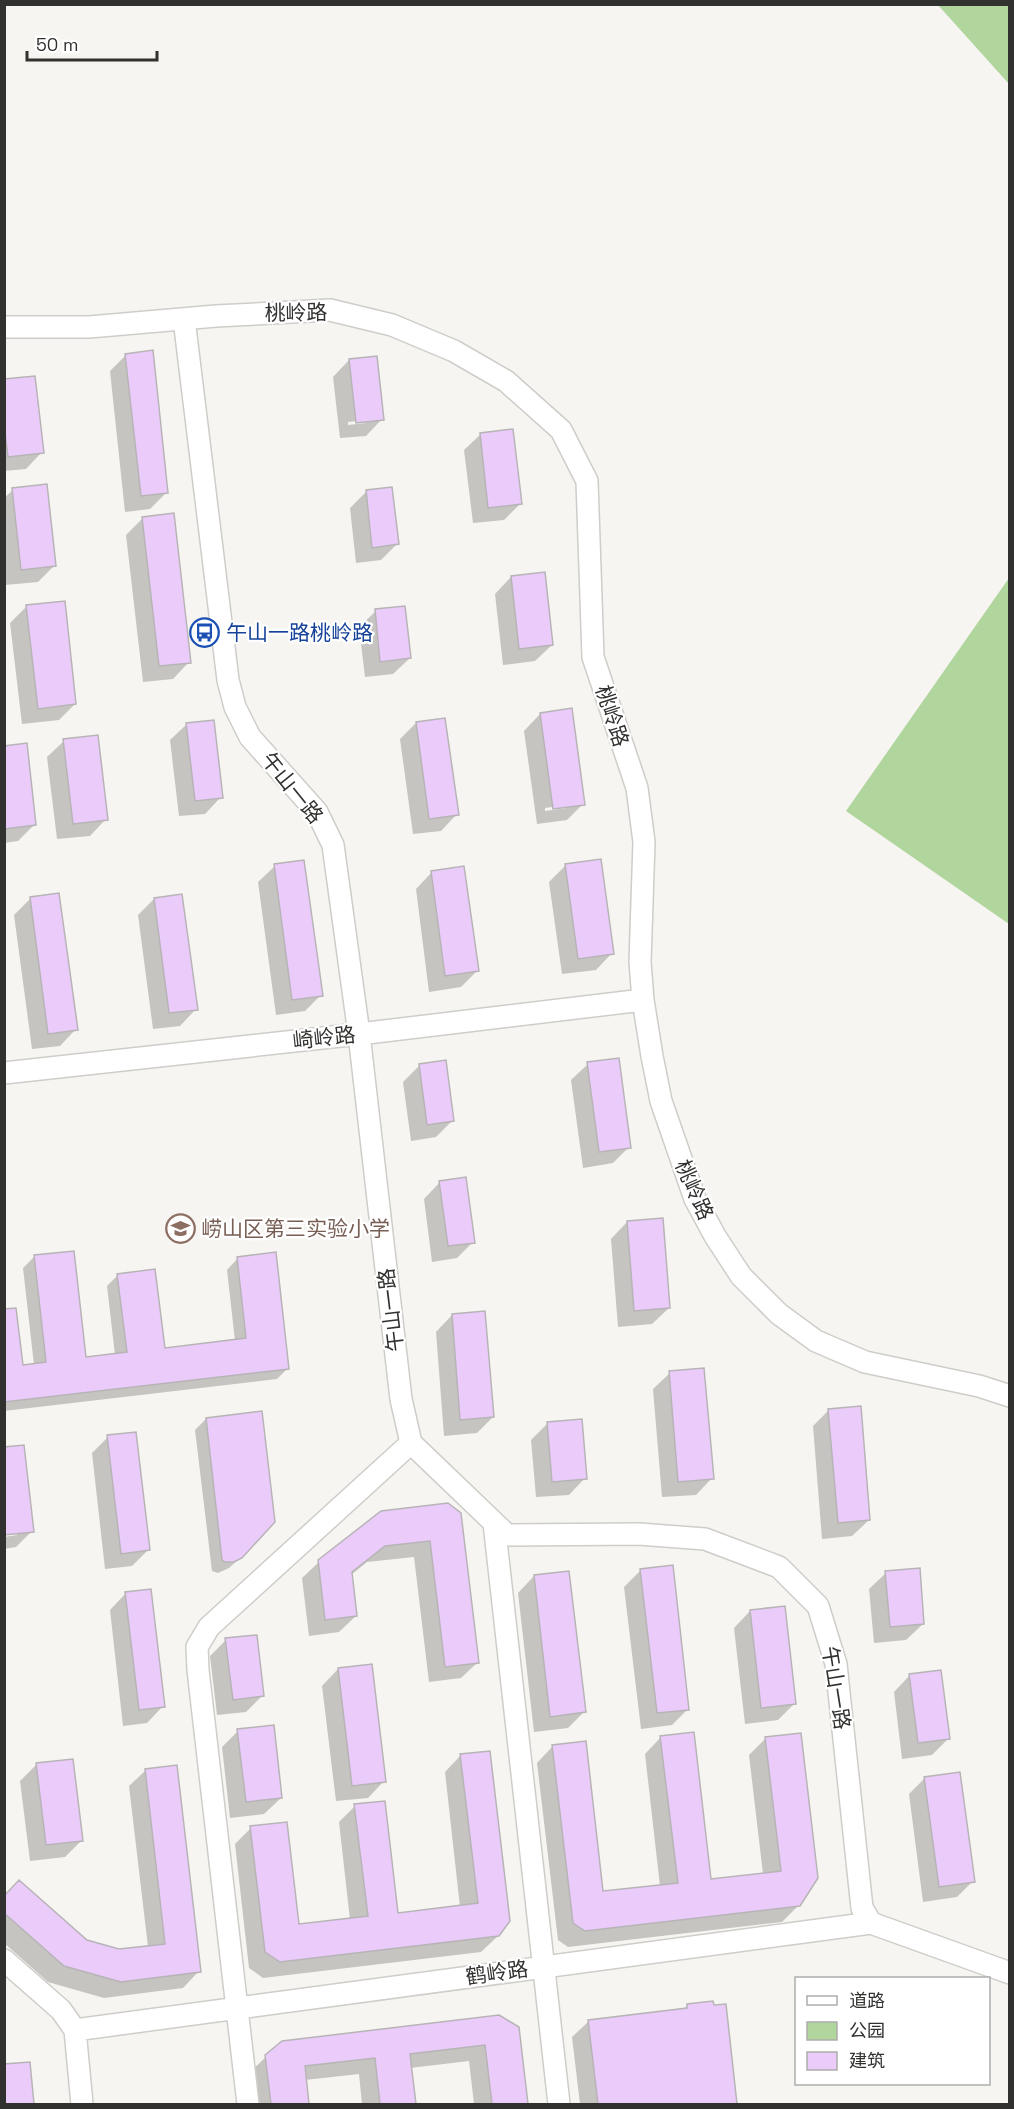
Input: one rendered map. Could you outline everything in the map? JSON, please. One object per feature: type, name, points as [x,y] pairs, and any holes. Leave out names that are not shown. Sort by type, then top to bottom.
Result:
[{"type":"street","name":"桃岭路","points":[[4,327],[89,327],[330,310],[392,324],[454,351],[506,381],[561,430],[587,482],[593,657],[637,788],[644,842],[640,962],[643,1000],[661,1101],[695,1199],[715,1236],[741,1276],[778,1314],[816,1341],[865,1362],[979,1386],[1010,1396]]},
{"type":"street","name":"午山一路","points":[[184,319],[228,680],[235,707],[250,737],[317,813],[333,845],[359,1034],[401,1399],[411,1443],[507,1535],[639,1534],[705,1539],[779,1567],[818,1606],[836,1664],[862,1908],[871,1923]]},
{"type":"street","name":"崎岭路","points":[[4,1073],[643,1000]]},
{"type":"street","points":[[248,2104],[197,1647],[209,1627],[411,1443]]},
{"type":"street","points":[[494,1523],[559,2104]]},
{"type":"street","name":"鹤岭路","points":[[75,2030],[871,1923],[1010,1973]]},
{"type":"street","points":[[4,1960],[61,2010],[75,2030],[82,2104]]},
{"type":"green space","points":[[938,5],[1009,5],[1009,84]]},
{"type":"green space","points":[[1009,578],[1009,924],[846,811]]},
{"type":"building","points":[[153,350],[168,493],[141,496],[125,354]]},
{"type":"building","points":[[377,356],[384,420],[356,423],[349,359]]},
{"type":"building","points":[[35,376],[44,453],[8,457],[4,425],[4,379]]},
{"type":"building","points":[[513,429],[522,504],[488,508],[480,433]]},
{"type":"building","points":[[47,484],[56,566],[21,570],[12,488]]},
{"type":"building","points":[[392,487],[399,544],[372,548],[366,490]]},
{"type":"building","points":[[174,513],[191,663],[159,666],[142,517]]},
{"type":"building","points":[[545,572],[553,645],[519,649],[511,576]]},
{"type":"building","points":[[65,601],[76,704],[38,709],[26,605]]},
{"type":"building","points":[[405,606],[411,658],[380,662],[375,609]]},
{"type":"building","points":[[572,708],[585,805],[553,809],[540,713]]},
{"type":"building","points":[[445,718],[459,815],[429,819],[416,722]]},
{"type":"building","points":[[214,720],[223,798],[195,801],[186,723]]},
{"type":"building","points":[[98,735],[108,820],[73,824],[63,739]]},
{"type":"building","points":[[27,743],[36,825],[4,829],[4,746]]},
{"type":"building","points":[[601,859],[614,954],[578,959],[565,864]]},
{"type":"building","points":[[304,860],[323,996],[292,1000],[274,864]]},
{"type":"building","points":[[464,866],[479,971],[445,976],[431,871]]},
{"type":"building","points":[[59,893],[78,1030],[48,1034],[30,897]]},
{"type":"building","points":[[182,894],[198,1010],[169,1013],[154,898]]},
{"type":"building","points":[[619,1058],[631,1148],[599,1152],[587,1062]]},
{"type":"building","points":[[446,1060],[454,1121],[427,1125],[419,1064]]},
{"type":"building","points":[[466,1177],[475,1243],[448,1246],[439,1181]]},
{"type":"building","points":[[663,1218],[670,1308],[634,1311],[627,1221]]},
{"type":"building","points":[[74,1251],[86,1357],[127,1352],[117,1274],[155,1269],[165,1348],[246,1338],[237,1257],[276,1252],[289,1369],[4,1402],[4,1309],[16,1308],[23,1365],[46,1362],[34,1255]]},
{"type":"building","points":[[485,1311],[494,1417],[460,1420],[452,1314]]},
{"type":"building","points":[[704,1368],[714,1479],[678,1482],[669,1371]]},
{"type":"building","points":[[861,1406],[870,1520],[838,1523],[828,1409]]},
{"type":"building","points":[[262,1411],[275,1522],[242,1558],[234,1562],[225,1562],[222,1560],[206,1418]]},
{"type":"building","points":[[582,1419],[587,1479],[552,1482],[547,1422]]},
{"type":"building","points":[[136,1432],[150,1550],[121,1554],[107,1435]]},
{"type":"building","points":[[24,1445],[34,1532],[4,1535],[4,1447]]},
{"type":"building","points":[[448,1503],[461,1513],[479,1663],[445,1667],[430,1541],[385,1546],[352,1572],[357,1616],[325,1620],[318,1560],[381,1511]]},
{"type":"building","points":[[673,1565],[689,1710],[657,1713],[640,1569]]},
{"type":"building","points":[[920,1568],[924,1624],[890,1627],[885,1571]]},
{"type":"building","points":[[569,1571],[586,1712],[550,1717],[534,1575]]},
{"type":"building","points":[[151,1589],[165,1707],[139,1710],[125,1592]]},
{"type":"building","points":[[785,1606],[796,1704],[761,1708],[750,1610]]},
{"type":"building","points":[[257,1635],[264,1696],[233,1700],[225,1638]]},
{"type":"building","points":[[372,1664],[386,1782],[352,1786],[338,1668]]},
{"type":"building","points":[[941,1670],[950,1739],[918,1743],[909,1674]]},
{"type":"building","points":[[274,1725],[282,1798],[246,1802],[237,1729]]},
{"type":"building","points":[[694,1732],[711,1879],[781,1871],[765,1737],[801,1733],[818,1878],[800,1906],[585,1931],[573,1923],[552,1745],[586,1741],[603,1891],[678,1883],[660,1736]]},
{"type":"building","points":[[490,1751],[510,1921],[499,1936],[280,1962],[265,1952],[250,1826],[287,1822],[299,1924],[368,1916],[354,1804],[385,1801],[398,1913],[478,1903],[460,1754]]},
{"type":"building","points":[[73,1759],[83,1841],[46,1845],[36,1763]]},
{"type":"building","points":[[177,1765],[201,1972],[121,1982],[64,1966],[4,1913],[4,1896],[19,1880],[87,1940],[119,1949],[165,1944],[145,1769]]},
{"type":"building","points":[[960,1772],[975,1882],[939,1887],[924,1777]]},
{"type":"building","points":[[713,2001],[714,2005],[726,2004],[737,2104],[598,2104],[588,2020],[687,2008],[687,2004]]},
{"type":"building","points":[[499,2015],[519,2027],[528,2104],[492,2104],[485,2045],[410,2054],[416,2104],[380,2104],[375,2058],[305,2066],[309,2104],[271,2104],[265,2055],[282,2041]]},
{"type":"building","points":[[30,2062],[34,2104],[4,2104],[4,2064]]},
{"type":"place","name":"午山一路桃岭路","points":[[205,633]]},
{"type":"place","name":"崂山区第三实验小学","points":[[180,1229]]}]
